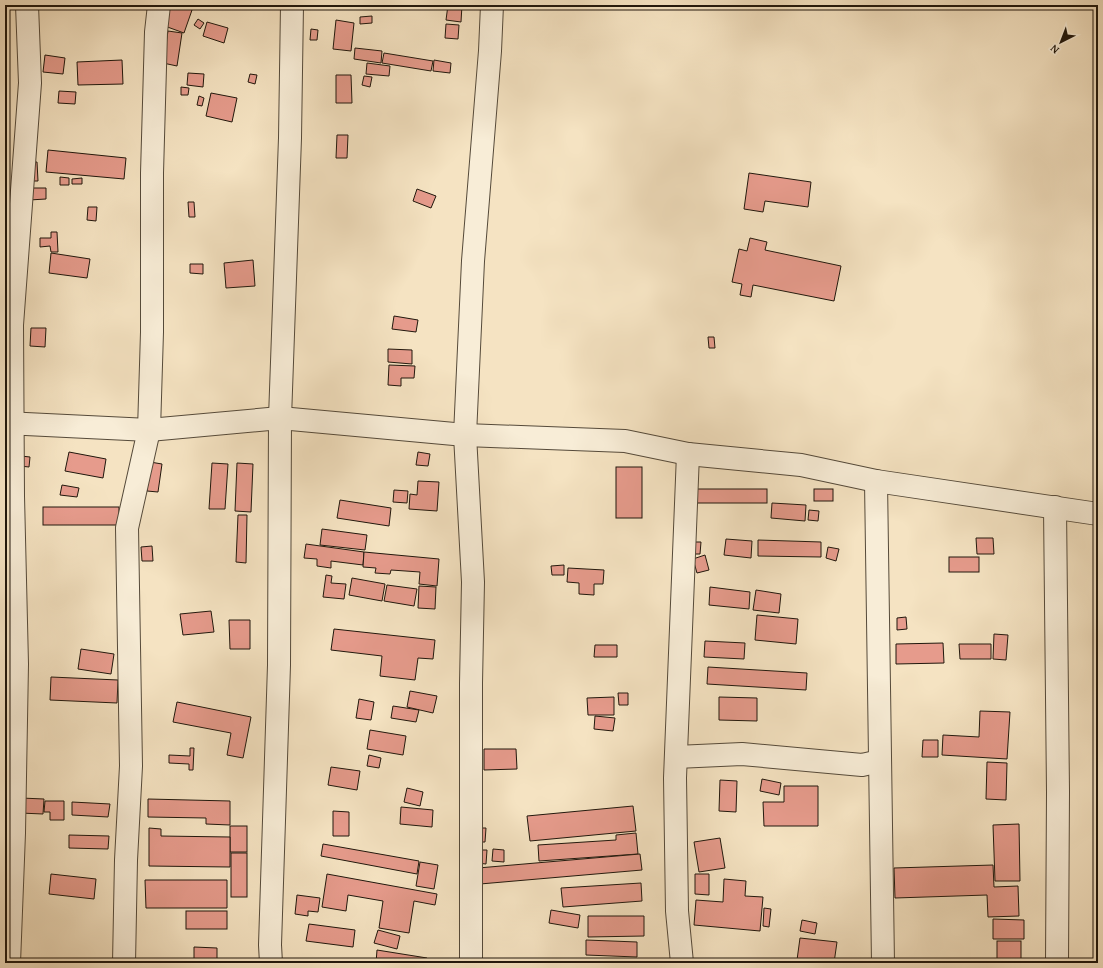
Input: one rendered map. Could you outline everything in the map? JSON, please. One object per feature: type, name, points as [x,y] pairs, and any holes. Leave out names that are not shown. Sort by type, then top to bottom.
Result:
[{"type":"street","points":[[9,963],[9,868],[17,664],[13,496],[9,423],[12,325],[30,83],[28,5]]},
{"type":"street","points":[[124,963],[126,860],[131,766],[128,528],[149,430],[152,324],[152,173],[156,32],[159,5]]},
{"type":"street","points":[[271,963],[270,945],[279,665],[280,418],[290,138],[292,5]]},
{"type":"street","points":[[471,963],[471,683],[474,582],[465,435],[473,261],[490,51],[492,5]]},
{"type":"street","points":[[9,423],[149,430],[280,418],[465,435],[625,441],[688,454],[801,465],[876,481],[1098,514]]},
{"type":"street","points":[[682,963],[678,911],[675,778],[688,454]]},
{"type":"street","points":[[876,481],[883,963]]},
{"type":"street","points":[[1055,507],[1058,792],[1057,963]]},
{"type":"street","points":[[676,757],[742,754],[862,765],[880,761]]},
{"type":"building","points":[[51,5],[71,5],[71,8]]},
{"type":"building","points":[[102,5],[134,5],[134,8],[102,7]]},
{"type":"building","points":[[169,5],[180,5],[192,10],[184,33],[162,25]]},
{"type":"building","points":[[448,5],[462,5],[461,22],[446,20]]},
{"type":"building","points":[[372,16],[372,23],[360,24],[360,17]]},
{"type":"building","points":[[198,19],[204,23],[200,29],[194,25]]},
{"type":"building","points":[[336,20],[354,23],[351,51],[333,49]]},
{"type":"building","points":[[207,22],[228,28],[224,43],[203,36]]},
{"type":"building","points":[[446,24],[459,25],[458,39],[445,38]]},
{"type":"building","points":[[311,29],[318,30],[317,40],[310,40]]},
{"type":"building","points":[[168,31],[182,33],[177,66],[163,63]]},
{"type":"building","points":[[355,48],[382,51],[381,63],[354,59]]},
{"type":"building","points":[[384,53],[433,61],[431,71],[382,63]]},
{"type":"building","points":[[45,55],[65,58],[63,74],[43,72]]},
{"type":"building","points":[[122,60],[123,84],[78,85],[77,62]]},
{"type":"building","points":[[434,60],[451,63],[450,73],[433,71]]},
{"type":"building","points":[[367,63],[390,66],[389,76],[366,74]]},
{"type":"building","points":[[188,73],[204,74],[203,87],[187,85]]},
{"type":"building","points":[[250,74],[257,75],[255,84],[248,82]]},
{"type":"building","points":[[336,75],[351,75],[352,103],[336,103]]},
{"type":"building","points":[[364,76],[372,77],[370,87],[362,85]]},
{"type":"building","points":[[181,87],[189,88],[188,95],[181,95]]},
{"type":"building","points":[[59,91],[76,92],[75,104],[58,103]]},
{"type":"building","points":[[211,93],[237,98],[232,122],[206,116]]},
{"type":"building","points":[[199,96],[204,98],[202,106],[197,105]]},
{"type":"building","points":[[337,135],[348,135],[347,158],[336,158]]},
{"type":"building","points":[[48,150],[126,158],[124,179],[46,172]]},
{"type":"building","points":[[29,162],[37,162],[38,181],[30,181]]},
{"type":"building","points":[[749,173],[811,182],[808,207],[765,201],[763,212],[744,209]]},
{"type":"building","points":[[60,177],[69,178],[69,185],[60,185]]},
{"type":"building","points":[[82,178],[82,184],[72,184],[72,179]]},
{"type":"building","points":[[29,188],[46,188],[46,199],[29,200]]},
{"type":"building","points":[[417,189],[436,196],[431,208],[413,201]]},
{"type":"building","points":[[188,202],[194,202],[195,217],[189,217]]},
{"type":"building","points":[[88,207],[97,207],[96,221],[87,220]]},
{"type":"building","points":[[51,232],[57,232],[58,252],[51,252],[50,246],[40,247],[40,238],[51,238]]},
{"type":"building","points":[[750,238],[767,242],[765,250],[841,266],[834,301],[753,285],[751,297],[740,295],[742,284],[732,282],[739,249],[747,251]]},
{"type":"building","points":[[51,253],[90,259],[87,278],[49,273]]},
{"type":"building","points":[[253,260],[255,286],[226,288],[224,263]]},
{"type":"building","points":[[190,264],[203,264],[203,274],[190,273]]},
{"type":"building","points":[[394,316],[418,320],[416,332],[392,329]]},
{"type":"building","points":[[31,328],[46,328],[45,347],[30,346]]},
{"type":"building","points":[[708,337],[714,337],[715,348],[709,348]]},
{"type":"building","points":[[388,349],[412,350],[412,364],[388,362]]},
{"type":"building","points":[[389,365],[415,366],[414,378],[401,378],[401,386],[388,385]]},
{"type":"building","points":[[69,452],[106,459],[103,478],[65,471]]},
{"type":"building","points":[[418,452],[430,454],[428,466],[416,465]]},
{"type":"building","points":[[21,456],[30,457],[29,467],[20,466]]},
{"type":"building","points":[[150,462],[162,464],[158,492],[147,491]]},
{"type":"building","points":[[212,463],[228,464],[225,509],[209,509]]},
{"type":"building","points":[[237,463],[253,464],[251,512],[235,511]]},
{"type":"building","points":[[616,467],[642,467],[642,518],[616,518]]},
{"type":"building","points":[[418,481],[439,482],[437,511],[409,509],[410,494],[417,495]]},
{"type":"building","points":[[62,485],[79,488],[77,497],[60,495]]},
{"type":"building","points":[[696,489],[767,489],[767,503],[696,503]]},
{"type":"building","points":[[814,489],[833,489],[833,501],[814,501]]},
{"type":"building","points":[[394,490],[408,491],[407,503],[393,502]]},
{"type":"building","points":[[340,500],[391,508],[389,526],[337,518]]},
{"type":"building","points":[[772,503],[806,505],[805,521],[771,518]]},
{"type":"building","points":[[43,507],[119,507],[119,525],[43,525]]},
{"type":"building","points":[[809,510],[819,511],[818,521],[808,520]]},
{"type":"building","points":[[238,515],[247,515],[246,563],[236,562]]},
{"type":"building","points":[[322,529],[367,535],[365,550],[320,545]]},
{"type":"building","points":[[976,538],[993,538],[994,554],[977,554]]},
{"type":"building","points":[[726,539],[752,541],[751,558],[724,555]]},
{"type":"building","points":[[758,540],[821,542],[821,557],[758,556]]},
{"type":"building","points":[[695,542],[701,542],[700,554],[694,554]]},
{"type":"building","points":[[306,544],[364,552],[363,565],[331,561],[331,568],[317,566],[317,559],[304,558]]},
{"type":"building","points":[[152,546],[153,561],[142,561],[141,547]]},
{"type":"building","points":[[828,547],[839,549],[836,561],[826,558]]},
{"type":"building","points":[[364,552],[439,559],[437,586],[419,584],[420,572],[391,570],[390,574],[375,573],[376,568],[363,567]]},
{"type":"building","points":[[705,555],[709,570],[697,573],[693,559]]},
{"type":"building","points":[[949,557],[979,557],[979,572],[949,572]]},
{"type":"building","points":[[564,565],[564,575],[552,575],[551,566]]},
{"type":"building","points":[[568,568],[604,570],[603,584],[594,584],[594,595],[579,594],[579,583],[567,582]]},
{"type":"building","points":[[326,575],[332,576],[331,583],[346,584],[344,599],[323,597]]},
{"type":"building","points":[[352,578],[385,584],[382,601],[349,595]]},
{"type":"building","points":[[387,585],[417,589],[414,606],[384,601]]},
{"type":"building","points":[[419,586],[436,587],[435,609],[418,608]]},
{"type":"building","points":[[710,587],[750,592],[749,609],[709,605]]},
{"type":"building","points":[[756,590],[781,594],[779,613],[753,610]]},
{"type":"building","points":[[211,611],[214,632],[183,635],[180,614]]},
{"type":"building","points":[[757,615],[798,619],[796,644],[755,640]]},
{"type":"building","points":[[906,617],[907,629],[897,630],[897,618]]},
{"type":"building","points":[[229,620],[250,620],[250,649],[230,649]]},
{"type":"building","points":[[334,629],[435,640],[433,659],[418,658],[415,680],[380,676],[382,656],[331,650]]},
{"type":"building","points":[[994,634],[1008,635],[1006,660],[993,659]]},
{"type":"building","points":[[705,641],[745,643],[744,659],[704,657]]},
{"type":"building","points":[[943,643],[944,663],[896,664],[896,644]]},
{"type":"building","points":[[959,644],[991,644],[991,659],[960,659]]},
{"type":"building","points":[[595,645],[617,645],[617,657],[594,657]]},
{"type":"building","points":[[81,649],[114,654],[111,674],[78,669]]},
{"type":"building","points":[[708,667],[807,673],[806,690],[707,684]]},
{"type":"building","points":[[51,677],[118,680],[117,703],[50,700]]},
{"type":"building","points":[[410,691],[437,696],[433,713],[407,707]]},
{"type":"building","points":[[618,693],[628,693],[628,705],[619,705]]},
{"type":"building","points":[[614,697],[614,715],[588,715],[587,698]]},
{"type":"building","points":[[719,697],[757,698],[757,721],[719,720]]},
{"type":"building","points":[[359,699],[374,702],[371,720],[356,718]]},
{"type":"building","points":[[177,702],[251,717],[243,758],[227,755],[231,733],[173,722]]},
{"type":"building","points":[[393,706],[419,710],[416,722],[391,718]]},
{"type":"building","points":[[980,711],[1010,712],[1007,759],[942,755],[943,735],[979,737]]},
{"type":"building","points":[[595,716],[615,718],[613,731],[594,729]]},
{"type":"building","points":[[370,730],[406,736],[403,755],[367,749]]},
{"type":"building","points":[[923,740],[938,740],[938,757],[922,757]]},
{"type":"building","points":[[190,748],[194,748],[193,770],[189,770],[189,764],[169,763],[169,755],[190,756]]},
{"type":"building","points":[[484,749],[516,749],[517,769],[484,770]]},
{"type":"building","points":[[369,755],[381,758],[379,768],[367,766]]},
{"type":"building","points":[[987,762],[1007,763],[1006,800],[986,799]]},
{"type":"building","points":[[331,767],[360,771],[357,790],[328,785]]},
{"type":"building","points":[[762,779],[781,783],[779,795],[760,791]]},
{"type":"building","points":[[720,780],[737,781],[736,812],[719,811]]},
{"type":"building","points":[[784,786],[818,786],[818,826],[764,826],[763,802],[784,802]]},
{"type":"building","points":[[407,788],[423,792],[420,806],[404,802]]},
{"type":"building","points":[[21,798],[44,799],[43,814],[20,813]]},
{"type":"building","points":[[148,799],[230,801],[230,825],[206,824],[206,818],[148,817]]},
{"type":"building","points":[[45,801],[64,801],[64,820],[50,820],[50,812],[44,812]]},
{"type":"building","points":[[72,802],[110,804],[108,817],[72,815]]},
{"type":"building","points":[[633,806],[636,831],[530,841],[527,816]]},
{"type":"building","points":[[401,807],[433,810],[432,827],[400,824]]},
{"type":"building","points":[[333,811],[349,812],[349,836],[333,836]]},
{"type":"building","points":[[1019,824],[1020,881],[995,881],[993,825]]},
{"type":"building","points":[[230,826],[247,826],[247,852],[230,852]]},
{"type":"building","points":[[149,828],[161,829],[161,836],[230,837],[230,867],[149,866]]},
{"type":"building","points":[[478,828],[486,828],[485,842],[477,842]]},
{"type":"building","points":[[636,833],[638,854],[539,861],[538,845],[616,840],[616,835]]},
{"type":"building","points":[[69,835],[109,836],[108,849],[69,848]]},
{"type":"building","points":[[720,838],[725,868],[699,872],[694,842]]},
{"type":"building","points":[[323,844],[419,861],[417,874],[321,856]]},
{"type":"building","points":[[493,849],[504,850],[504,862],[492,861]]},
{"type":"building","points":[[478,850],[487,850],[486,864],[477,863]]},
{"type":"building","points":[[231,853],[247,853],[247,897],[231,897]]},
{"type":"building","points":[[640,854],[642,870],[480,884],[478,868]]},
{"type":"building","points":[[420,862],[438,865],[434,889],[416,886]]},
{"type":"building","points":[[993,865],[994,887],[1018,886],[1019,916],[988,917],[987,895],[895,898],[894,868]]},
{"type":"building","points":[[51,874],[96,879],[94,899],[49,894]]},
{"type":"building","points":[[327,874],[437,894],[435,905],[414,901],[409,933],[379,928],[383,901],[348,895],[346,911],[322,907]]},
{"type":"building","points":[[695,874],[709,874],[709,895],[695,894]]},
{"type":"building","points":[[724,879],[746,881],[745,896],[763,897],[760,931],[694,925],[696,900],[723,902]]},
{"type":"building","points":[[145,880],[227,880],[227,908],[146,908]]},
{"type":"building","points":[[641,883],[642,901],[563,907],[561,888]]},
{"type":"building","points":[[297,895],[320,898],[318,912],[308,911],[308,916],[295,914]]},
{"type":"building","points":[[764,908],[771,909],[769,927],[763,926]]},
{"type":"building","points":[[551,910],[580,915],[578,928],[549,923]]},
{"type":"building","points":[[186,911],[227,911],[227,929],[186,929]]},
{"type":"building","points":[[588,916],[644,916],[644,936],[588,937]]},
{"type":"building","points":[[993,919],[1024,920],[1024,939],[993,939]]},
{"type":"building","points":[[802,920],[817,923],[815,934],[800,931]]},
{"type":"building","points":[[309,924],[355,930],[353,947],[306,941]]},
{"type":"building","points":[[378,930],[400,936],[397,949],[374,943]]},
{"type":"building","points":[[800,938],[837,942],[834,963],[797,960]]},
{"type":"building","points":[[586,940],[637,942],[637,957],[586,955]]},
{"type":"building","points":[[997,941],[1021,941],[1021,963],[997,963]]},
{"type":"building","points":[[194,947],[217,948],[217,959],[194,959]]},
{"type":"building","points":[[377,950],[427,958],[426,963],[376,963]]},
{"type":"building","points":[[178,960],[233,961],[233,963],[178,963]]},
{"type":"building","points":[[235,961],[254,961],[254,963],[235,963]]}]
